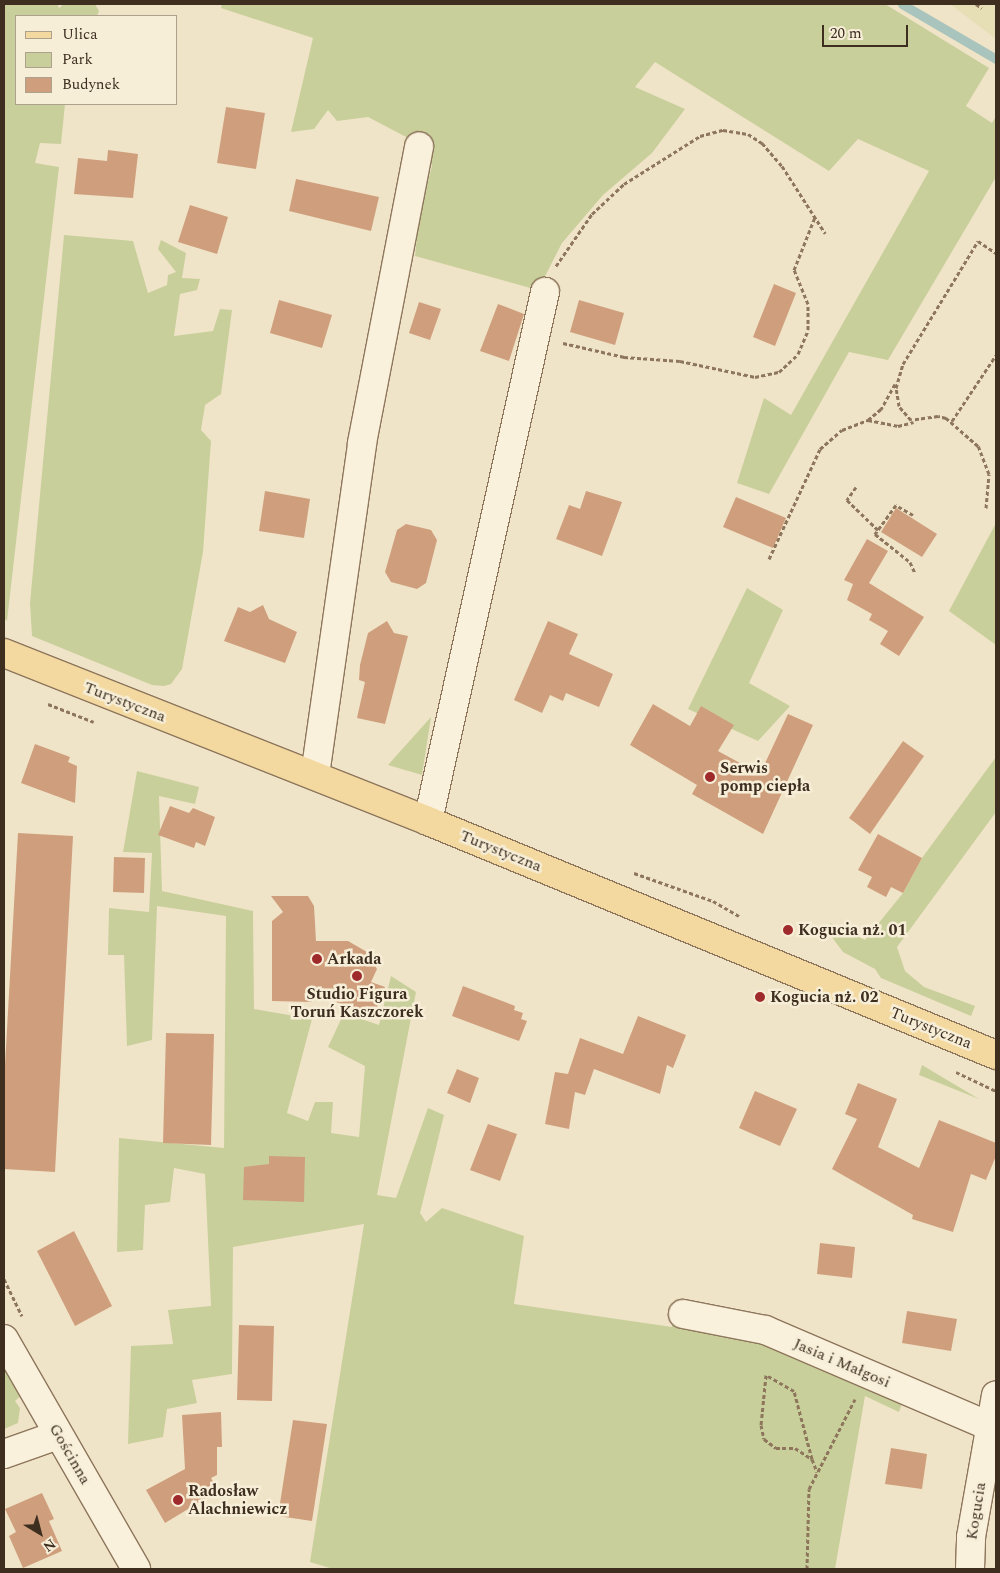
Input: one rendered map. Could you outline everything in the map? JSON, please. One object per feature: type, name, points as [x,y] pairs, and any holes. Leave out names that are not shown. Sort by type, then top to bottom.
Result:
[{"type":"main road","name":"Turystyczna","points":[[4,653],[315,775],[996,1055]]},
{"type":"street","points":[[315,775],[362,443],[419,146]]},
{"type":"street","points":[[428,821],[545,292]]},
{"type":"street","name":"Jasia i Małgosi","points":[[683,1314],[765,1330],[993,1428]]},
{"type":"street","name":"Gościnna","points":[[4,1339],[136,1569]]},
{"type":"street","name":"Kogucia","points":[[970,1569],[971,1536],[993,1428],[996,1395]]},
{"type":"street","points":[[4,1454],[58,1435]]},
{"type":"path","points":[[976,4],[982,8]]},
{"type":"path","points":[[545,292],[561,256],[607,198],[644,170],[708,132],[731,130],[748,134],[762,143],[782,166],[825,233]]},
{"type":"path","points":[[536,337],[632,359],[680,361],[755,377],[773,376],[793,360],[808,330],[808,304],[794,270],[815,217]]},
{"type":"path","points":[[768,559],[820,449],[842,430],[868,420],[881,409],[897,377],[978,241],[996,253]]},
{"type":"path","points":[[952,421],[996,355]]},
{"type":"path","points":[[897,377],[899,406],[915,421]]},
{"type":"path","points":[[868,420],[898,426],[938,416],[952,421],[972,438],[983,455],[990,486],[986,508]]},
{"type":"path","points":[[856,487],[847,500],[878,530]]},
{"type":"path","points":[[913,515],[896,504],[875,534],[910,562],[915,573]]},
{"type":"path","points":[[807,1569],[809,1489],[868,1374]]},
{"type":"path","points":[[812,1459],[795,1448],[776,1448],[764,1439],[761,1425],[766,1375],[794,1392],[817,1472]]},
{"type":"shaded area","points":[[950,4],[996,4],[996,39]]},
{"type":"green space","points":[[4,4],[57,4],[59,8],[64,4],[95,4],[99,11],[97,15],[15,15],[15,105],[65,105],[61,144],[40,143],[35,163],[59,167],[7,621],[4,619]]},
{"type":"green space","points":[[222,4],[885,4],[989,68],[966,106],[992,123],[996,116],[996,177],[888,360],[849,352],[769,494],[737,483],[764,398],[791,415],[929,171],[858,139],[829,171],[655,62],[635,87],[685,109],[652,153],[603,195],[562,243],[538,290],[415,256],[419,215],[432,166],[427,154],[408,138],[368,117],[337,121],[328,110],[314,129],[291,132],[313,38],[221,8]]},
{"type":"green space","points":[[64,235],[133,241],[148,293],[167,285],[168,275],[176,272],[158,249],[161,240],[186,253],[182,278],[200,279],[197,290],[180,294],[174,336],[213,331],[220,309],[232,310],[221,394],[205,405],[201,430],[211,441],[203,552],[182,669],[171,684],[164,686],[152,685],[32,636],[30,603]]},
{"type":"green space","points":[[996,523],[996,645],[949,611]]},
{"type":"green space","points":[[747,588],[783,610],[749,683],[790,706],[758,741],[688,709]]},
{"type":"green space","points":[[431,717],[422,775],[388,765]]},
{"type":"green space","points":[[996,757],[996,812],[897,947],[905,971],[924,987],[975,1006],[971,1016],[881,978],[875,969],[843,952],[831,936],[830,923],[865,940],[903,893],[922,858]]},
{"type":"green space","points":[[137,771],[199,787],[195,804],[159,796],[162,891],[253,911],[254,1009],[312,1019],[287,1113],[308,1121],[315,1102],[333,1102],[331,1133],[359,1137],[365,1066],[328,1047],[344,1013],[379,1025],[391,976],[416,992],[377,1195],[396,1198],[428,1108],[444,1115],[420,1213],[426,1222],[442,1208],[524,1236],[514,1304],[672,1327],[678,1297],[678,1318],[761,1338],[904,1398],[899,1412],[865,1396],[835,1569],[333,1569],[310,1562],[364,1224],[233,1247],[232,1374],[192,1380],[197,1403],[167,1409],[163,1437],[128,1444],[131,1346],[173,1344],[168,1310],[211,1306],[205,1174],[174,1168],[170,1202],[145,1205],[143,1250],[117,1252],[119,1138],[224,1148],[226,916],[157,906],[152,1040],[127,1046],[124,955],[108,955],[109,908],[149,912],[152,853],[123,852]]},
{"type":"green space","points":[[922,1065],[979,1099],[919,1075]]},
{"type":"green space","points":[[4,1358],[23,1394],[15,1401],[20,1408],[18,1423],[4,1429]]},
{"type":"building","points":[[226,107],[265,113],[256,169],[217,163]]},
{"type":"building","points":[[108,150],[138,154],[133,198],[74,194],[78,158],[107,161]]},
{"type":"building","points":[[296,179],[379,197],[371,231],[289,211]]},
{"type":"building","points":[[190,205],[228,217],[217,254],[178,242]]},
{"type":"building","points":[[774,284],[796,293],[775,346],[753,337]]},
{"type":"building","points":[[279,300],[332,315],[322,348],[270,333]]},
{"type":"building","points":[[579,300],[624,313],[615,345],[570,332]]},
{"type":"building","points":[[419,302],[441,309],[430,340],[409,333]]},
{"type":"building","points":[[498,304],[524,314],[509,361],[480,351]]},
{"type":"building","points":[[265,491],[310,499],[304,538],[259,531]]},
{"type":"building","points":[[586,491],[622,502],[602,556],[556,539],[569,505],[580,509]]},
{"type":"building","points":[[736,497],[786,518],[773,548],[723,527]]},
{"type":"building","points":[[896,508],[937,534],[922,557],[881,532]]},
{"type":"building","points":[[406,524],[431,530],[437,540],[426,583],[417,589],[391,582],[385,572],[397,530]]},
{"type":"building","points":[[867,539],[888,551],[869,583],[924,617],[899,656],[880,644],[888,631],[869,620],[872,614],[847,600],[853,584],[844,580]]},
{"type":"building","points":[[263,605],[269,619],[297,632],[285,663],[224,641],[238,607],[250,612]]},
{"type":"building","points":[[387,621],[394,633],[408,636],[385,724],[357,718],[365,682],[359,680],[360,665],[368,633]]},
{"type":"building","points":[[548,621],[578,634],[569,654],[613,674],[599,707],[566,693],[563,701],[550,695],[542,713],[514,700]]},
{"type":"building","points":[[653,704],[690,726],[701,706],[734,725],[718,751],[760,774],[788,714],[813,725],[763,834],[692,794],[697,785],[630,745]]},
{"type":"building","points":[[903,741],[924,756],[870,834],[849,818]]},
{"type":"building","points":[[35,744],[70,757],[68,762],[77,766],[75,803],[21,783]]},
{"type":"building","points":[[170,806],[189,813],[193,808],[215,817],[205,846],[196,842],[194,848],[158,835]]},
{"type":"building","points":[[18,833],[73,836],[55,1172],[4,1169],[4,1083]]},
{"type":"building","points":[[878,834],[922,858],[903,893],[891,887],[886,897],[867,887],[872,877],[858,870]]},
{"type":"building","points":[[114,857],[145,858],[144,893],[113,892]]},
{"type":"building","points":[[271,896],[308,896],[314,906],[316,941],[348,941],[367,952],[377,969],[371,982],[385,987],[377,1007],[366,1012],[318,996],[311,1002],[272,1001],[272,921],[283,912]]},
{"type":"building","points":[[463,986],[515,1006],[514,1010],[523,1013],[521,1019],[527,1021],[519,1041],[452,1016]]},
{"type":"building","points":[[638,1016],[686,1035],[673,1068],[667,1065],[660,1094],[594,1069],[585,1095],[575,1092],[569,1129],[545,1124],[555,1072],[568,1074],[580,1038],[623,1054]]},
{"type":"building","points":[[166,1033],[214,1034],[211,1145],[163,1143]]},
{"type":"building","points":[[457,1069],[479,1078],[470,1103],[447,1093]]},
{"type":"building","points":[[858,1083],[897,1099],[878,1147],[919,1168],[939,1120],[996,1143],[996,1156],[986,1180],[971,1174],[953,1232],[912,1219],[913,1215],[832,1169],[857,1119],[845,1114]]},
{"type":"building","points":[[755,1091],[797,1109],[780,1146],[739,1128]]},
{"type":"building","points":[[488,1124],[517,1134],[500,1181],[470,1170]]},
{"type":"building","points":[[269,1156],[305,1157],[304,1202],[243,1200],[244,1167],[269,1164]]},
{"type":"building","points":[[74,1231],[112,1306],[75,1326],[37,1251]]},
{"type":"building","points":[[820,1243],[855,1247],[852,1278],[817,1274]]},
{"type":"building","points":[[907,1311],[957,1319],[951,1351],[902,1343]]},
{"type":"building","points":[[239,1325],[274,1326],[272,1401],[237,1400]]},
{"type":"building","points":[[221,1412],[222,1447],[217,1447],[217,1475],[211,1478],[218,1491],[165,1523],[146,1490],[185,1469],[182,1415]]},
{"type":"building","points":[[293,1420],[327,1424],[312,1521],[278,1516]]},
{"type":"building","points":[[891,1448],[927,1454],[922,1489],[885,1484]]},
{"type":"building","points":[[42,1493],[54,1519],[49,1521],[62,1551],[23,1568],[9,1536],[16,1532],[5,1509]]},
{"type":"waterway","points":[[902,4],[996,59]]},
{"type":"place","name":"Serwis pomp ciepła","points":[[710,777]]},
{"type":"place","name":"Kogucia nż. 01","points":[[788,930]]},
{"type":"place","name":"Arkada","points":[[317,959]]},
{"type":"place","name":"Studio Figura Toruń Kaszczorek","points":[[357,976]]},
{"type":"place","name":"Kogucia nż. 02","points":[[760,997]]},
{"type":"place","name":"Radosław Alachniewicz","points":[[178,1500]]}]
